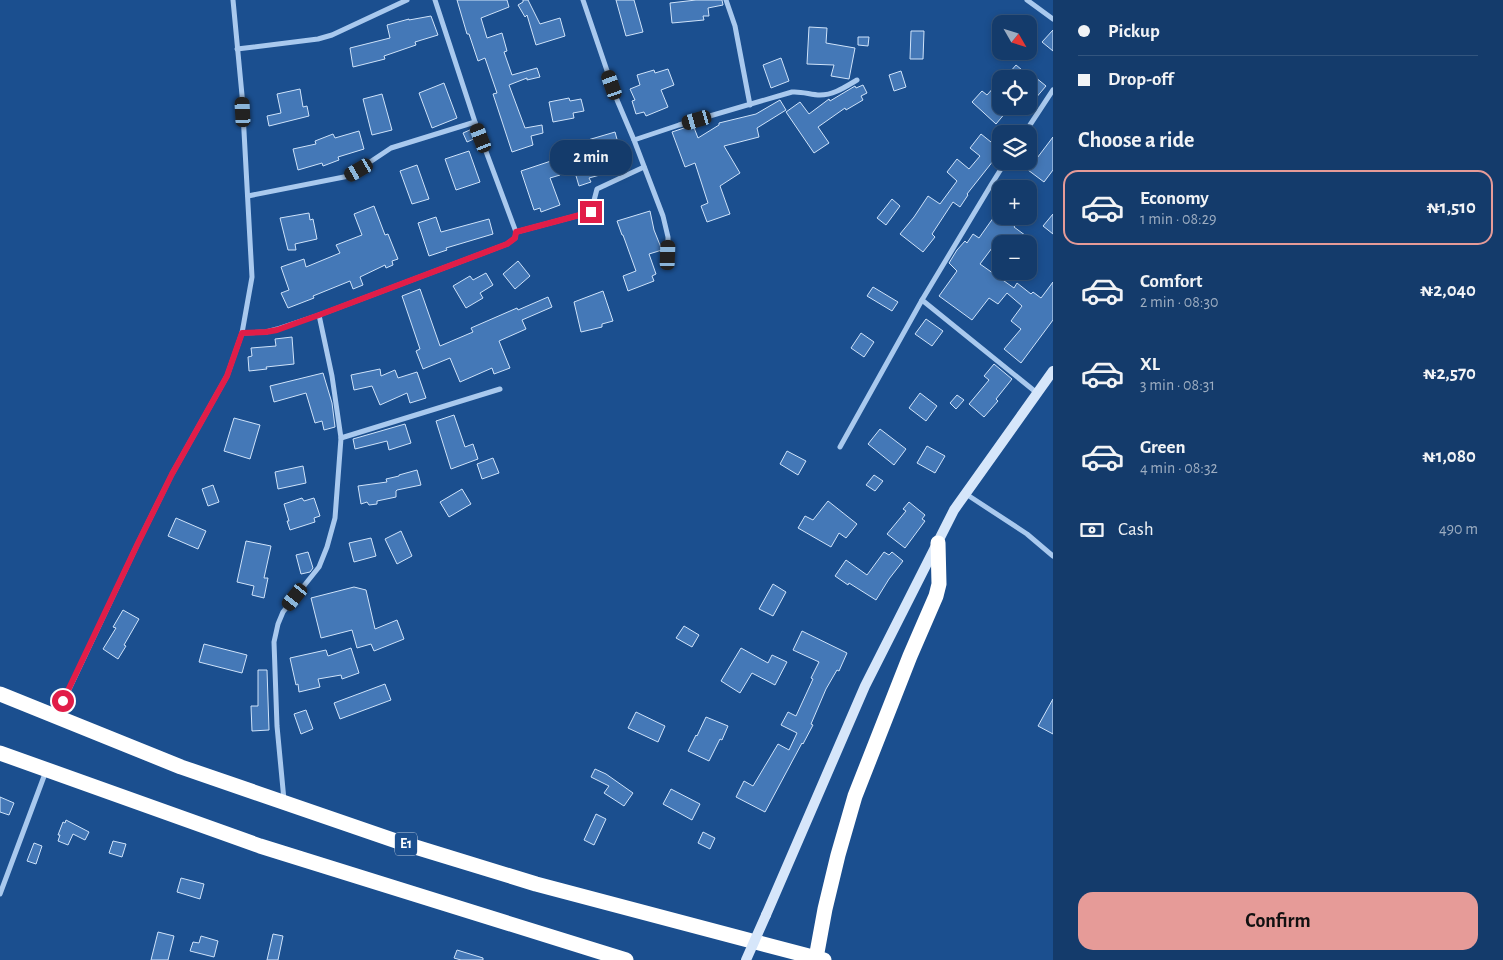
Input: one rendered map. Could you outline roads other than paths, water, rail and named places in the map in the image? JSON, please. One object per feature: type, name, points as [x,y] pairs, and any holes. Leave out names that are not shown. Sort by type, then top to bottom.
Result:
[{"type":"highway","points":[[820,959],[825,909],[855,796],[910,656],[936,596],[939,584],[938,543]]},
{"type":"highway","name":"E1","points":[[0,694],[181,767],[399,842],[536,884],[820,959]]},
{"type":"highway","points":[[0,753],[260,846],[626,960]]},
{"type":"main road","points":[[746,960],[865,686],[954,510],[1053,371]]},
{"type":"street","points":[[56,716],[172,474],[227,376],[242,333],[252,278],[242,95],[232,0]]},
{"type":"street","points":[[238,49],[332,35],[407,0]]},
{"type":"street","points":[[242,333],[277,330],[507,244],[515,238],[516,232],[475,122],[435,0]]},
{"type":"street","points":[[583,0],[617,100],[663,216],[668,237],[668,255]]},
{"type":"street","points":[[726,0],[735,26],[750,105]]},
{"type":"street","points":[[1027,0],[1053,19]]},
{"type":"street","points":[[634,140],[792,92],[821,95],[836,93],[857,80]]},
{"type":"street","points":[[1030,125],[1053,90]]},
{"type":"street","points":[[248,196],[349,176],[392,148],[475,122]]},
{"type":"street","points":[[516,232],[591,212],[597,189],[644,167]]},
{"type":"street","points":[[840,447],[922,300],[1001,170]]},
{"type":"street","points":[[922,300],[1037,393]]},
{"type":"street","points":[[284,803],[277,726],[274,642],[283,612],[319,567],[327,547],[335,518],[341,438],[332,376],[319,315]]},
{"type":"street","points":[[341,438],[500,389]]},
{"type":"street","points":[[965,493],[1027,534],[1053,556]]},
{"type":"street","points":[[0,894],[46,770]]}]
